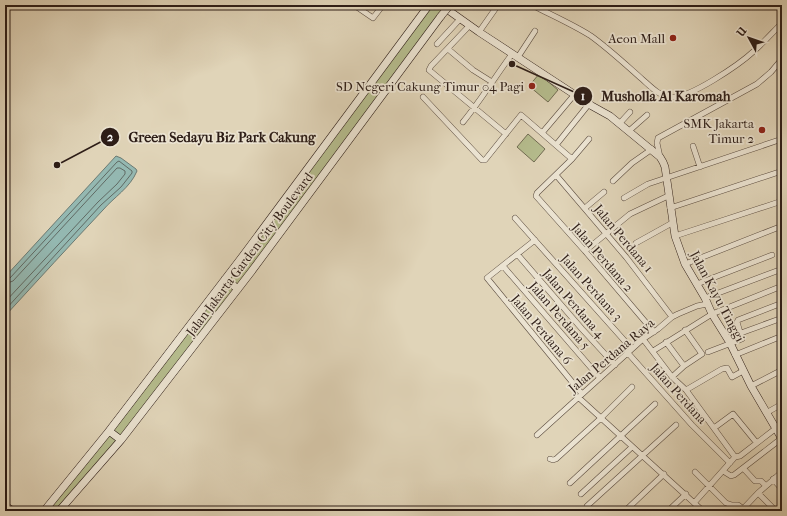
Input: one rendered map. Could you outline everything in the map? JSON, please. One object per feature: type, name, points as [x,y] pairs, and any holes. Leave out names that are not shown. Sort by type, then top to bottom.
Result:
[{"type":"highway","points":[[5,507],[11,511]]},
{"type":"street","points":[[354,5],[361,7],[373,18],[383,5]]},
{"type":"street","points":[[442,5],[515,56],[610,116],[660,156]]},
{"type":"street","name":"Jalan Jakarta Garden City Boulevard","points":[[59,511],[122,440],[238,290],[450,5]]},
{"type":"street","points":[[479,32],[498,5]]},
{"type":"street","points":[[532,5],[569,23],[590,36],[618,57],[659,93],[670,97],[682,96],[729,70],[754,51],[782,23]]},
{"type":"street","name":"Jalan Jakarta Garden City Boulevard","points":[[44,511],[109,431],[225,279],[428,6]]},
{"type":"street","points":[[437,44],[460,19]]},
{"type":"street","points":[[470,25],[431,66],[429,70],[474,109],[506,134]]},
{"type":"street","points":[[463,122],[474,109],[492,82],[535,31]]},
{"type":"street","points":[[448,49],[473,70],[492,82]]},
{"type":"street","points":[[660,156],[657,143],[658,138],[757,84],[771,72],[782,59]]},
{"type":"street","points":[[542,133],[575,94]]},
{"type":"street","points":[[423,97],[480,160],[483,160],[521,115],[572,159]]},
{"type":"street","points":[[556,145],[589,104]]},
{"type":"street","points":[[782,110],[782,115]]},
{"type":"street","points":[[620,124],[630,112]]},
{"type":"street","points":[[629,131],[648,115]]},
{"type":"street","points":[[556,175],[589,139]]},
{"type":"street","points":[[624,198],[648,184],[666,177],[782,139]]},
{"type":"street","points":[[693,146],[700,166]]},
{"type":"street","points":[[613,181],[632,163],[652,150]]},
{"type":"street","name":"Jalan Kayu Tinggi","points":[[660,156],[664,162],[675,236],[685,264],[712,314],[730,343],[766,413],[782,438]]},
{"type":"street","points":[[670,208],[782,171]]},
{"type":"street","name":"Jalan Perdana 2","points":[[556,175],[537,193],[536,196],[654,332]]},
{"type":"street","name":"Jalan Perdana 1","points":[[556,175],[606,232],[672,317]]},
{"type":"street","points":[[585,208],[604,192]]},
{"type":"street","points":[[585,251],[606,232],[630,214],[668,196]]},
{"type":"street","points":[[675,236],[782,201]]},
{"type":"street","name":"Jalan Perdana 3","points":[[515,218],[629,350]]},
{"type":"street","points":[[636,243],[672,223]]},
{"type":"street","points":[[685,264],[782,226]]},
{"type":"street","points":[[503,266],[535,240]]},
{"type":"street","points":[[697,284],[772,254]]},
{"type":"street","name":"Jalan Perdana 4","points":[[518,255],[582,330],[615,365]]},
{"type":"street","name":"Jalan Perdana 6","points":[[503,266],[487,279],[580,395],[601,418],[703,511]]},
{"type":"street","name":"Jalan Perdana 5","points":[[503,266],[600,378]]},
{"type":"street","name":"Jalan Perdana Raya","points":[[537,435],[615,365],[629,350],[672,317],[782,269]]},
{"type":"street","points":[[225,279],[238,290]]},
{"type":"street","points":[[653,351],[712,314],[782,286]]},
{"type":"street","points":[[708,352],[742,338],[737,322],[738,320],[782,303]]},
{"type":"street","points":[[741,333],[782,318]]},
{"type":"street","points":[[672,377],[684,366],[702,354],[685,330]]},
{"type":"street","points":[[735,355],[782,336]]},
{"type":"street","points":[[643,339],[672,377],[686,390],[735,457]]},
{"type":"street","points":[[666,342],[684,366]]},
{"type":"street","name":"Jalan Perdana","points":[[629,350],[692,425],[730,463]]},
{"type":"street","points":[[686,390],[722,369],[727,368],[732,377],[744,371]]},
{"type":"street","points":[[751,386],[780,370],[782,377]]},
{"type":"street","points":[[550,459],[556,459],[632,387]]},
{"type":"street","points":[[570,483],[655,404]]},
{"type":"street","points":[[766,413],[782,404]]},
{"type":"street","points":[[714,428],[733,414],[756,442]]},
{"type":"street","points":[[587,506],[676,425]]},
{"type":"street","points":[[694,503],[735,457],[740,456],[775,428]]},
{"type":"street","points":[[109,431],[122,440]]},
{"type":"street","points":[[723,470],[732,476],[782,438]]},
{"type":"street","points":[[581,494],[632,447]]},
{"type":"street","points":[[743,468],[755,481],[760,481],[766,486]]},
{"type":"street","points":[[695,472],[726,503],[732,505],[737,504],[743,510],[773,479],[782,472]]},
{"type":"street","points":[[625,511],[664,474]]},
{"type":"street","points":[[773,479],[782,489]]},
{"type":"street","points":[[668,511],[686,494]]},
{"type":"street","points":[[758,494],[772,506],[769,511]]},
{"type":"green space","points":[[429,5],[438,5],[446,10],[121,440],[59,511],[44,511],[109,431]]},
{"type":"green space","points":[[539,74],[558,90],[548,102],[529,86]]},
{"type":"green space","points":[[528,134],[545,149],[534,162],[517,147]]},
{"type":"water","points":[[116,156],[136,169],[137,171],[134,177],[122,192],[107,205],[5,316],[5,277]]},
{"type":"place","name":"Aeon Mall","points":[[673,38]]},
{"type":"place","name":"Musholla Al Karomah","points":[[512,64]]},
{"type":"place","name":"SD Negeri Cakung Timur 04 Pagi","points":[[532,86]]},
{"type":"place","name":"SMK Jakarta Timur 2","points":[[762,130]]},
{"type":"place","name":"Green Sedayu Biz Park Cakung","points":[[57,165]]}]
